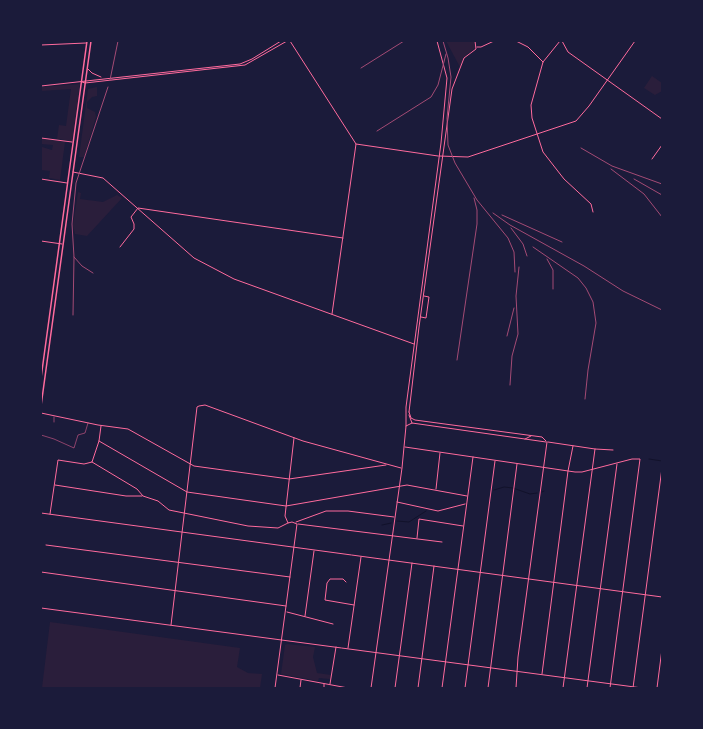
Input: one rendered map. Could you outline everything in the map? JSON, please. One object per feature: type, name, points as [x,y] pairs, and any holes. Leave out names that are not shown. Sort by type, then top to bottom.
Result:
[{"type":"main road","points":[[41,406],[91,41]]},
{"type":"main road","points":[[41,378],[87,42]]},
{"type":"street","points":[[85,82],[104,78],[245,62],[280,41]]},
{"type":"street","points":[[41,86],[245,65],[287,41]]},
{"type":"street","points":[[290,41],[356,144],[332,315]]},
{"type":"street","points":[[371,688],[402,468],[406,426],[406,407],[439,156],[447,78],[437,41]]},
{"type":"street","points":[[414,424],[409,419],[409,412],[417,344],[454,82],[464,58],[474,51],[476,47],[475,41]]},
{"type":"street","points":[[476,47],[481,47],[494,41]]},
{"type":"street","points":[[516,41],[536,54],[543,62]]},
{"type":"street","points":[[593,212],[586,199],[564,179],[543,152],[537,135],[532,118],[531,105],[543,62],[561,41],[568,52],[662,119]]},
{"type":"street","points":[[356,144],[443,157],[468,157],[578,120],[635,41]]},
{"type":"street","points":[[41,45],[87,42]]},
{"type":"street","points":[[87,67],[92,74],[104,78]]},
{"type":"street","points":[[442,127],[447,128]]},
{"type":"street","points":[[41,138],[73,142]]},
{"type":"street","points":[[652,159],[662,145]]},
{"type":"street","points":[[73,172],[103,178],[201,262],[234,279],[417,344]]},
{"type":"street","points":[[41,179],[68,183]]},
{"type":"street","points":[[138,208],[343,238]]},
{"type":"street","points":[[120,247],[134,229],[131,216],[138,208]]},
{"type":"street","points":[[41,241],[63,244]]},
{"type":"street","points":[[421,317],[426,318],[429,297],[424,296]]},
{"type":"street","points":[[171,625],[197,407],[205,405],[294,437],[386,465],[402,468]]},
{"type":"street","points":[[409,412],[411,418],[415,420],[542,437],[547,442]]},
{"type":"street","points":[[41,413],[88,423],[128,429],[190,465],[289,479],[386,465]]},
{"type":"street","points":[[406,426],[410,423],[595,449],[613,450]]},
{"type":"street","points":[[92,462],[99,441],[101,425]]},
{"type":"street","points":[[525,439],[532,436]]},
{"type":"street","points":[[288,523],[285,516],[294,437]]},
{"type":"street","points":[[99,441],[187,492],[286,506],[410,485],[467,496]]},
{"type":"street","points":[[516,688],[518,657],[547,442]]},
{"type":"street","points":[[542,674],[555,582],[568,471],[574,446]]},
{"type":"street","points":[[404,447],[582,472],[640,459],[610,688]]},
{"type":"street","points":[[563,688],[595,449]]},
{"type":"street","points":[[436,490],[441,452]]},
{"type":"street","points":[[442,688],[473,456]]},
{"type":"street","points":[[50,514],[58,460],[84,464],[92,462],[137,489],[143,496]]},
{"type":"street","points":[[465,688],[495,460]]},
{"type":"street","points":[[488,688],[518,463]]},
{"type":"street","points":[[587,688],[617,463]]},
{"type":"street","points":[[633,687],[662,468]]},
{"type":"street","points":[[55,485],[126,496],[143,496],[158,501],[169,510],[248,526],[266,528],[284,527],[288,523],[295,522],[317,513],[337,510],[395,517]]},
{"type":"street","points":[[397,502],[438,511],[466,504]]},
{"type":"street","points":[[41,513],[662,597]]},
{"type":"street","points":[[417,539],[419,519],[464,526]]},
{"type":"street","points":[[295,522],[297,524],[442,542]]},
{"type":"street","points":[[275,688],[278,675],[297,524]]},
{"type":"street","points":[[46,545],[290,577]]},
{"type":"street","points":[[305,616],[314,550]]},
{"type":"street","points":[[348,648],[355,605],[360,556]]},
{"type":"street","points":[[395,688],[412,563]]},
{"type":"street","points":[[418,688],[434,566]]},
{"type":"street","points":[[41,572],[286,606]]},
{"type":"street","points":[[346,582],[343,578],[330,578],[327,583],[325,600],[355,605]]},
{"type":"street","points":[[41,608],[642,688]]},
{"type":"street","points":[[286,612],[332,624]]},
{"type":"street","points":[[330,685],[336,647]]},
{"type":"street","points":[[657,688],[662,649]]},
{"type":"street","points":[[278,675],[348,688]]},
{"type":"street","points":[[300,688],[301,680]]},
{"type":"lane","points":[[54,416],[54,422]]},
{"type":"lane","points":[[41,435],[74,448],[78,435],[85,433],[88,423]]},
{"type":"shaded area","points":[[446,41],[474,41],[475,48],[463,58],[460,67]]},
{"type":"shaded area","points":[[652,76],[662,83],[662,91],[655,95],[644,88]]},
{"type":"shaded area","points":[[80,84],[72,141],[57,139],[59,125],[66,126],[71,89],[41,91],[41,87]]},
{"type":"shaded area","points":[[97,87],[97,96],[92,97],[87,102],[87,108],[95,112],[96,117],[84,157],[79,157],[88,89]]},
{"type":"shaded area","points":[[41,138],[65,142],[60,180],[49,178],[50,171],[41,170],[42,147],[52,150],[53,145],[41,144]]},
{"type":"shaded area","points":[[78,192],[81,193],[80,199],[103,202],[117,195],[122,198],[87,236],[75,234],[73,225]]},
{"type":"shaded area","points":[[50,622],[240,648],[237,667],[248,673],[262,674],[260,688],[42,688]]},
{"type":"shaded area","points":[[285,645],[315,647],[313,657],[317,673],[331,675],[330,679],[319,678],[318,681],[281,674]]},
{"type":"waterway","points":[[649,459],[662,461]]},
{"type":"waterway","points":[[494,490],[504,487],[513,488],[530,494],[537,493]]},
{"type":"waterway","points":[[397,521],[409,522],[426,511]]},
{"type":"waterway","points":[[382,525],[391,523]]},
{"type":"railway","points":[[110,80],[118,41]]},
{"type":"railway","points":[[361,68],[404,41]]},
{"type":"railway","points":[[443,41],[451,77],[447,118],[448,145],[455,163],[477,200],[508,238],[514,252],[515,272]]},
{"type":"railway","points":[[377,131],[431,97],[438,85],[446,54]]},
{"type":"railway","points":[[73,315],[74,257],[72,224],[76,183],[108,87]]},
{"type":"railway","points":[[581,148],[612,166],[662,184]]},
{"type":"railway","points":[[611,169],[644,194],[662,217]]},
{"type":"railway","points":[[634,179],[662,195]]},
{"type":"railway","points":[[457,360],[477,224],[477,210],[474,198]]},
{"type":"railway","points":[[493,213],[510,225],[584,266],[623,291],[662,310]]},
{"type":"railway","points":[[502,215],[562,242]]},
{"type":"railway","points":[[511,228],[523,244],[527,256]]},
{"type":"railway","points":[[533,247],[578,278],[586,288],[593,302],[596,323],[585,399]]},
{"type":"railway","points":[[74,257],[82,266],[93,273]]},
{"type":"railway","points":[[547,259],[553,270],[553,289]]},
{"type":"railway","points":[[510,385],[512,356],[518,334],[516,296],[519,267]]},
{"type":"railway","points":[[507,336],[514,308]]}]
